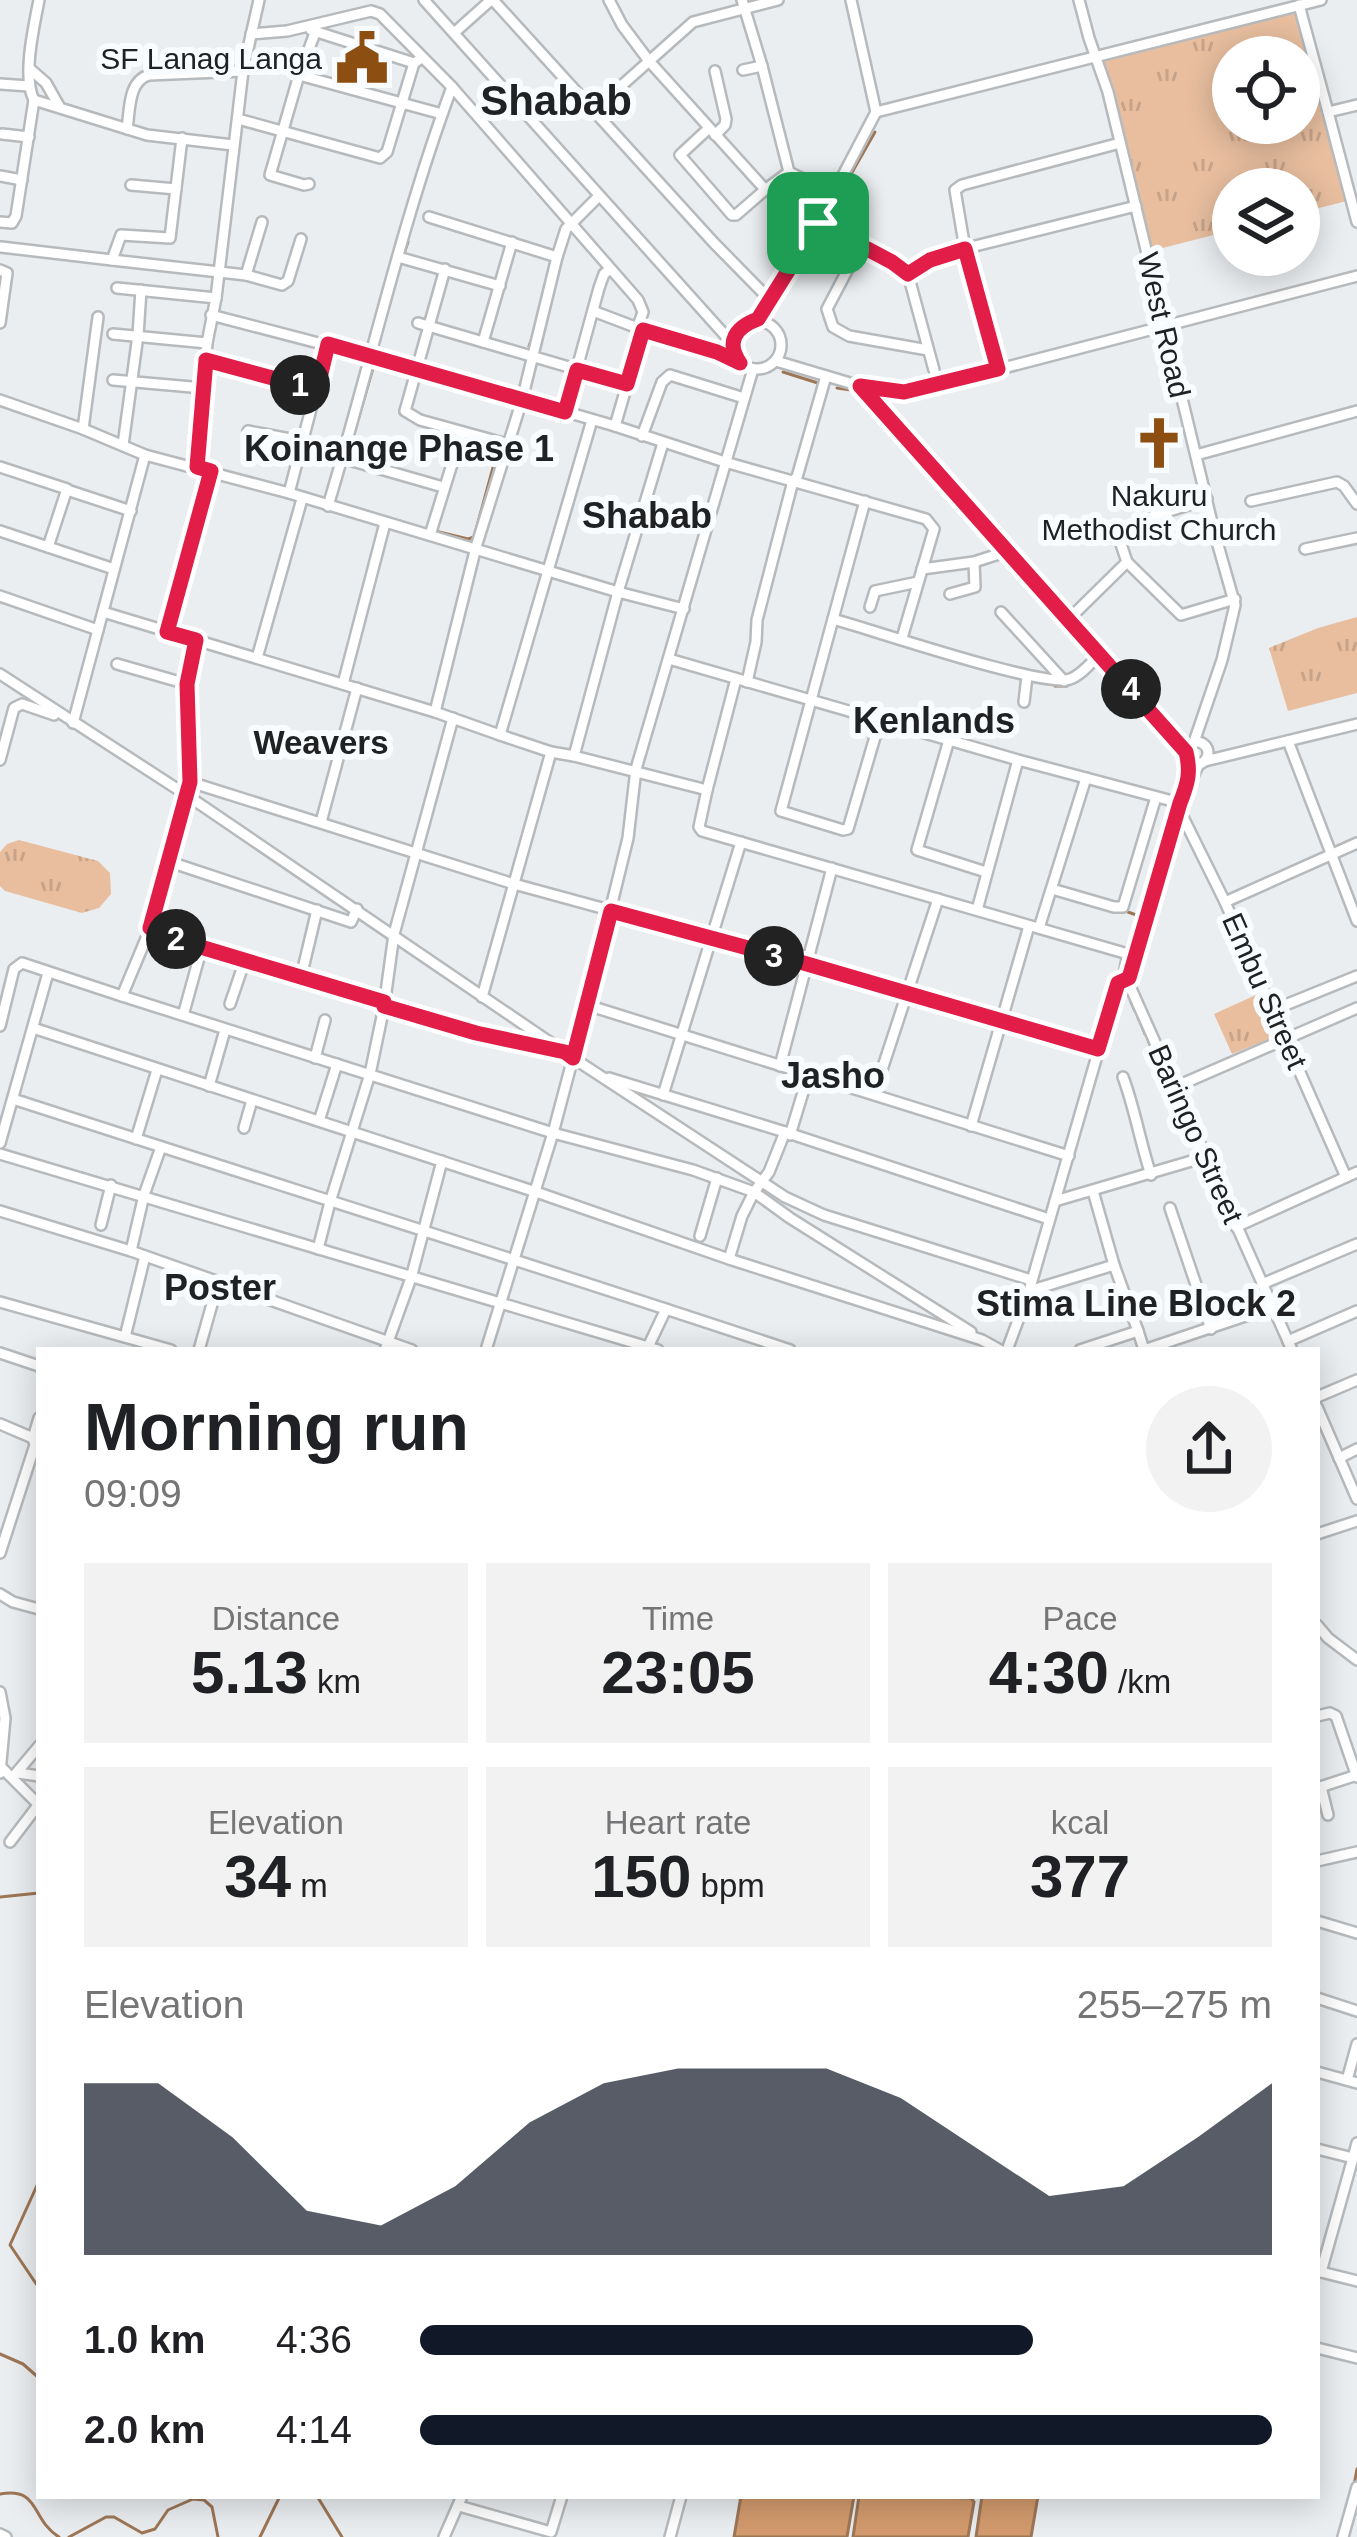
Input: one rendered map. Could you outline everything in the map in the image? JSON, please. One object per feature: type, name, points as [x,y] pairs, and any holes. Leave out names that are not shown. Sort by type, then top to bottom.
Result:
[{"type":"street","points":[[39,0],[29,86],[34,100],[127,129],[233,145]]},
{"type":"street","points":[[197,467],[207,343],[233,145],[259,0]]},
{"type":"street","points":[[424,0],[732,343],[740,363]]},
{"type":"street","points":[[454,33],[492,0],[770,300]]},
{"type":"street","points":[[609,0],[649,61],[766,189]]},
{"type":"street","points":[[593,111],[693,22],[743,5],[778,0]]},
{"type":"street","points":[[732,343],[739,329],[758,319],[818,223],[876,112],[851,0]]},
{"type":"street","name":"West Road","points":[[1079,0],[1120,143],[1234,599],[1197,752]]},
{"type":"street","points":[[876,112],[1321,0]]},
{"type":"street","points":[[1304,3],[1357,222]]},
{"type":"street","points":[[743,5],[789,172],[832,194]]},
{"type":"street","points":[[250,34],[311,30],[376,12],[418,60],[452,86],[642,306],[641,328],[615,426]]},
{"type":"street","points":[[311,30],[418,60]]},
{"type":"street","points":[[309,184],[270,176],[311,30]]},
{"type":"street","points":[[238,119],[380,158],[387,152],[418,60]]},
{"type":"street","points":[[743,70],[762,66]]},
{"type":"street","points":[[30,69],[46,83],[59,106]]},
{"type":"street","points":[[127,129],[134,85],[140,77],[243,71]]},
{"type":"street","points":[[715,71],[725,125],[680,155],[734,216],[789,172]]},
{"type":"street","points":[[299,75],[442,114]]},
{"type":"street","points":[[0,84],[29,86]]},
{"type":"street","points":[[328,506],[384,300],[452,86]]},
{"type":"street","points":[[0,222],[15,220],[34,100]]},
{"type":"street","points":[[1328,112],[1357,105]]},
{"type":"street","points":[[2,134],[29,137]]},
{"type":"street","points":[[112,260],[121,235],[170,238],[182,138]]},
{"type":"street","points":[[998,369],[965,249],[954,194],[957,188],[1120,143]]},
{"type":"street","points":[[0,176],[22,180]]},
{"type":"street","points":[[131,185],[176,189]]},
{"type":"street","points":[[435,712],[557,257],[566,229],[598,196]]},
{"type":"street","points":[[908,274],[930,260],[965,249],[1136,206]]},
{"type":"street","points":[[429,217],[557,257]]},
{"type":"street","points":[[246,275],[262,222]]},
{"type":"street","points":[[818,223],[908,274],[934,370]]},
{"type":"street","points":[[2,247],[246,275],[284,285],[301,239]]},
{"type":"street","points":[[483,342],[512,242]]},
{"type":"street","points":[[860,244],[827,309],[833,327],[849,336],[928,350]]},
{"type":"street","points":[[398,257],[500,286]]},
{"type":"street","points":[[565,412],[604,274],[610,268]]},
{"type":"street","points":[[445,269],[423,325],[418,369],[404,411],[507,445]]},
{"type":"street","points":[[0,271],[7,273],[0,317]]},
{"type":"street","points":[[776,361],[860,386],[904,392],[1357,276]]},
{"type":"street","points":[[117,288],[216,298]]},
{"type":"street","points":[[123,445],[141,290]]},
{"type":"street","points":[[593,311],[717,352],[753,369],[776,361],[782,347],[774,327],[758,319]]},
{"type":"street","points":[[211,315],[418,369],[920,516],[934,529],[902,638]]},
{"type":"street","points":[[83,429],[98,317]]},
{"type":"street","points":[[423,325],[627,384]]},
{"type":"street","points":[[112,334],[207,343]]},
{"type":"street","points":[[289,493],[328,344]]},
{"type":"street","points":[[206,360],[317,390]]},
{"type":"street","points":[[487,1347],[553,1133],[569,1055],[587,1005],[628,838],[636,770],[753,369]]},
{"type":"street","points":[[642,436],[662,382],[670,375],[745,398]]},
{"type":"street","points":[[826,376],[793,482],[757,620],[756,642],[707,790],[699,830],[1034,927]]},
{"type":"street","points":[[112,380],[203,388]]},
{"type":"street","points":[[860,386],[1174,738],[1197,752],[1233,754],[1357,724]]},
{"type":"street","points":[[0,400],[145,455],[684,609]]},
{"type":"street","points":[[1196,455],[1357,411]]},
{"type":"street","points":[[500,735],[592,420]]},
{"type":"street","points":[[248,430],[301,441],[443,488]]},
{"type":"street","points":[[430,535],[462,432]]},
{"type":"street","points":[[574,756],[663,443]]},
{"type":"street","points":[[73,723],[145,455]]},
{"type":"street","points":[[0,467],[131,511]]},
{"type":"street","points":[[167,632],[211,471]]},
{"type":"street","points":[[1251,501],[1337,482],[1357,504]]},
{"type":"street","points":[[48,547],[68,490]]},
{"type":"street","points":[[257,658],[302,499]]},
{"type":"street","points":[[1207,499],[1134,524],[1120,541],[1127,562],[1181,615],[1234,599]]},
{"type":"street","points":[[865,501],[780,809],[848,829],[880,720]]},
{"type":"street","points":[[343,684],[385,523]]},
{"type":"street","points":[[0,531],[114,569]]},
{"type":"street","points":[[1305,549],[1357,538]]},
{"type":"street","points":[[922,569],[974,562],[1008,551]]},
{"type":"street","points":[[950,594],[975,587],[974,562]]},
{"type":"street","points":[[1069,619],[1127,562]]},
{"type":"street","points":[[870,607],[875,591],[918,582]]},
{"type":"street","points":[[0,596],[98,630]]},
{"type":"street","points":[[103,612],[435,712],[550,752],[707,790]]},
{"type":"street","points":[[1001,612],[1064,681]]},
{"type":"street","points":[[833,619],[1027,676],[1064,681],[1099,655]]},
{"type":"street","points":[[122,996],[150,928],[188,796],[187,684],[196,640]]},
{"type":"street","points":[[669,659],[1179,806]]},
{"type":"street","points":[[117,664],[187,684]]},
{"type":"street","points":[[0,674],[394,934],[758,1187],[790,1218],[982,1340]]},
{"type":"street","points":[[1024,702],[1027,676]]},
{"type":"street","points":[[321,823],[357,688]]},
{"type":"street","points":[[0,760],[14,708],[22,704],[59,714]]},
{"type":"street","points":[[318,1249],[370,1074],[394,934],[453,718]]},
{"type":"street","points":[[949,740],[917,850],[986,872]]},
{"type":"street","points":[[1288,741],[1357,921]]},
{"type":"street","points":[[482,997],[550,752]]},
{"type":"street","points":[[1005,1347],[1030,1286],[1118,983],[1126,979],[1197,752]]},
{"type":"street","points":[[976,910],[1018,760]]},
{"type":"street","points":[[971,1126],[1000,1022],[1052,889],[1086,778]]},
{"type":"street","points":[[190,782],[514,884],[1098,1049]]},
{"type":"street","points":[[1123,907],[1156,797]]},
{"type":"street","name":"Embu Street","points":[[1179,806],[1352,1174]]},
{"type":"street","points":[[663,1095],[740,842]]},
{"type":"street","points":[[1225,902],[1357,843]]},
{"type":"street","points":[[170,862],[352,922],[357,910]]},
{"type":"street","points":[[780,1066],[832,868]]},
{"type":"street","points":[[1052,889],[1147,916]]},
{"type":"street","points":[[874,1094],[938,899]]},
{"type":"street","points":[[301,977],[317,910]]},
{"type":"street","name":"Baringo Street","points":[[1034,927],[1128,954],[1126,979],[1133,998],[1290,1346]]},
{"type":"street","points":[[150,928],[476,1033],[569,1055]]},
{"type":"street","points":[[184,1012],[202,947]]},
{"type":"street","points":[[230,1004],[244,960]]},
{"type":"street","points":[[0,1027],[17,965],[25,963],[553,1133],[758,1187],[1030,1286],[1114,1265]]},
{"type":"street","points":[[0,1143],[48,973]]},
{"type":"street","points":[[1274,1010],[1357,976]]},
{"type":"street","points":[[587,1005],[1069,1156]]},
{"type":"street","points":[[1175,1087],[1357,1008]]},
{"type":"street","points":[[315,1058],[325,1020]]},
{"type":"street","points":[[33,1028],[997,1347]]},
{"type":"street","points":[[209,1086],[225,1030]]},
{"type":"street","points":[[319,1121],[337,1064]]},
{"type":"street","points":[[136,1139],[157,1070]]},
{"type":"street","points":[[598,1075],[1049,1219]]},
{"type":"street","points":[[729,1259],[742,1216],[787,1133],[808,1076]]},
{"type":"street","points":[[1123,1077],[1151,1174]]},
{"type":"street","points":[[13,1099],[781,1347]]},
{"type":"street","points":[[244,1128],[252,1100]]},
{"type":"street","points":[[131,1251],[160,1147]]},
{"type":"street","points":[[0,1154],[650,1347]]},
{"type":"street","points":[[1055,1201],[1205,1157]]},
{"type":"street","points":[[0,1211],[131,1251],[387,1346],[411,1278],[442,1160]]},
{"type":"street","points":[[1236,1227],[1352,1174]]},
{"type":"street","points":[[700,1236],[718,1178]]},
{"type":"street","points":[[101,1225],[111,1185]]},
{"type":"street","points":[[1093,1191],[1143,1347]]},
{"type":"street","points":[[1170,1208],[1210,1329]]},
{"type":"street","points":[[1262,1284],[1356,1247]]},
{"type":"street","points":[[125,1337],[145,1256]]},
{"type":"street","points":[[200,1347],[218,1282]]},
{"type":"street","points":[[0,1302],[160,1347]]},
{"type":"street","points":[[1153,1347],[1272,1307]]},
{"type":"street","points":[[653,1347],[666,1310]]},
{"type":"street","points":[[1290,1346],[1357,1311]]},
{"type":"street","points":[[1089,1347],[1138,1331]]},
{"type":"street","points":[[0,1353],[36,1365]]},
{"type":"street","points":[[1320,1396],[1357,1380]]},
{"type":"street","points":[[1320,1415],[1357,1499]]},
{"type":"street","points":[[0,1424],[33,1438]]},
{"type":"street","points":[[0,1553],[35,1445],[36,1428]]},
{"type":"street","points":[[1339,1458],[1357,1449]]},
{"type":"street","points":[[1320,1533],[1357,1521]]},
{"type":"street","points":[[0,1594],[36,1608]]},
{"type":"street","points":[[1320,1628],[1357,1660]]},
{"type":"street","points":[[0,1692],[5,1718],[1,1771],[36,1776]]},
{"type":"street","points":[[1320,1715],[1336,1716],[1357,1776],[1320,1787]]},
{"type":"street","points":[[16,1775],[36,1750]]},
{"type":"street","points":[[16,1775],[36,1802]]},
{"type":"street","points":[[1320,1790],[1328,1816]]},
{"type":"street","points":[[10,1842],[36,1808]]},
{"type":"street","points":[[1320,1860],[1357,1852]]},
{"type":"street","points":[[1320,1923],[1357,1933]]},
{"type":"street","points":[[1320,1999],[1357,2011]]},
{"type":"street","points":[[1320,2073],[1352,2082],[1357,2044]]},
{"type":"street","points":[[1320,2268],[1357,2143]]},
{"type":"street","points":[[1320,2150],[1352,2158]]},
{"type":"street","points":[[1342,2200],[1357,2204]]},
{"type":"street","points":[[1320,2271],[1357,2281]]},
{"type":"street","points":[[1320,2350],[1357,2358]]},
{"type":"street","points":[[1343,2537],[1357,2487]]},
{"type":"street","points":[[551,2532],[561,2499]]},
{"type":"street","points":[[670,2537],[680,2499]]},
{"type":"street","points":[[444,2537],[461,2501],[567,2537]]},
{"type":"green space","points":[[1296,4],[1304,36],[1212,36],[1212,144],[1320,144],[1320,97],[1347,201],[1320,208],[1320,168],[1212,168],[1212,235],[1147,252],[1094,52]]},
{"type":"green space","points":[[1211,92],[1212,144],[1220,144],[1147,164],[1135,112]]},
{"type":"green space","points":[[1357,617],[1357,693],[1288,711],[1269,648]]},
{"type":"green space","points":[[19,840],[98,861],[110,873],[111,894],[99,908],[82,913],[5,891],[0,886],[0,852]]},
{"type":"green space","points":[[1258,994],[1276,1036],[1232,1054],[1214,1014]]},
{"type":"shaded area","points":[[740,2499],[853,2499],[847,2537],[734,2537]]},
{"type":"shaded area","points":[[859,2499],[974,2502],[968,2537],[853,2537]]},
{"type":"shaded area","points":[[982,2499],[1037,2499],[1031,2537],[976,2537]]},
{"type":"waterway","points":[[826,218],[875,132]]},
{"type":"waterway","points":[[794,252],[809,228]]},
{"type":"waterway","points":[[778,300],[817,234]]},
{"type":"waterway","points":[[403,256],[408,242]]},
{"type":"waterway","points":[[395,282],[401,263]]},
{"type":"waterway","points":[[1209,319],[1357,281]]},
{"type":"waterway","points":[[529,346],[533,336]]},
{"type":"waterway","points":[[1173,340],[1182,380]]},
{"type":"waterway","points":[[1164,343],[1173,382]]},
{"type":"waterway","points":[[355,430],[373,368]]},
{"type":"waterway","points":[[207,404],[211,370]]},
{"type":"waterway","points":[[783,372],[821,384]]},
{"type":"waterway","points":[[1174,387],[1186,432]]},
{"type":"waterway","points":[[837,388],[858,391]]},
{"type":"waterway","points":[[1188,406],[1198,444]]},
{"type":"waterway","points":[[435,531],[474,537],[494,464]]},
{"type":"waterway","points":[[338,489],[345,465]]},
{"type":"waterway","points":[[779,472],[794,477]]},
{"type":"waterway","points":[[951,650],[972,656]]},
{"type":"waterway","points":[[1055,686],[1067,686]]},
{"type":"waterway","points":[[1166,736],[1181,756]]},
{"type":"waterway","points":[[1183,762],[1183,784]]},
{"type":"waterway","points":[[1128,912],[1139,916]]},
{"type":"waterway","points":[[1136,941],[1139,929]]},
{"type":"waterway","points":[[1126,988],[1130,998]]},
{"type":"waterway","points":[[1131,1002],[1135,1011]]},
{"type":"waterway","points":[[1137,1014],[1139,1020]]},
{"type":"waterway","points":[[1141,1024],[1145,1034]]},
{"type":"waterway","points":[[1148,1040],[1152,1050]]},
{"type":"waterway","points":[[1154,1055],[1159,1065]]},
{"type":"waterway","points":[[1161,1069],[1166,1082]]},
{"type":"waterway","points":[[1168,1086],[1172,1094]]},
{"type":"waterway","points":[[1173,1097],[1180,1112]]},
{"type":"waterway","points":[[82,1173],[126,1187]]},
{"type":"waterway","points":[[1126,1286],[1135,1310]]},
{"type":"waterway","points":[[0,1897],[36,1893]]},
{"type":"waterway","points":[[36,2188],[10,2245],[36,2284]]},
{"type":"waterway","points":[[0,2354],[36,2375]]},
{"type":"waterway","points":[[1354,2485],[1357,2469]]},
{"type":"waterway","points":[[0,2494],[13,2493],[29,2500],[59,2537]]},
{"type":"waterway","points":[[69,2537],[106,2517],[142,2533],[155,2529],[168,2510],[193,2499],[212,2507],[218,2537]]},
{"type":"waterway","points":[[260,2537],[279,2499]]},
{"type":"waterway","points":[[319,2499],[342,2537]]},
{"type":"place","name":"SF Lanag Langa","points":[[362,58]]},
{"type":"place","name":"Nakuru Methodist Church","points":[[1159,443]]},
{"type":"district","name":"Shabab","points":[[556,100]]},
{"type":"district","name":"Koinange Phase 1","points":[[399,448]]},
{"type":"district","name":"Shabab","points":[[647,515]]},
{"type":"district","name":"Kenlands","points":[[934,720]]},
{"type":"district","name":"Weavers","points":[[321,742]]},
{"type":"district","name":"Jasho","points":[[833,1075]]},
{"type":"district","name":"Poster","points":[[220,1287]]},
{"type":"district","name":"Stima Line Block 2","points":[[1136,1303]]},
{"type":"route","points":[[818,223],[908,274],[930,260],[965,249],[998,369],[904,392],[860,386],[1137,695],[1190,761],[1190,777],[1129,978],[1118,983],[1098,1049],[611,911],[573,1058],[565,1052],[384,1006],[384,1002],[150,928],[190,782],[187,684],[196,640],[167,632],[211,471],[197,467],[206,360],[317,390],[328,344],[565,412],[577,370],[627,384],[643,330],[740,363],[733,350],[734,335],[758,319],[818,223]]}]
